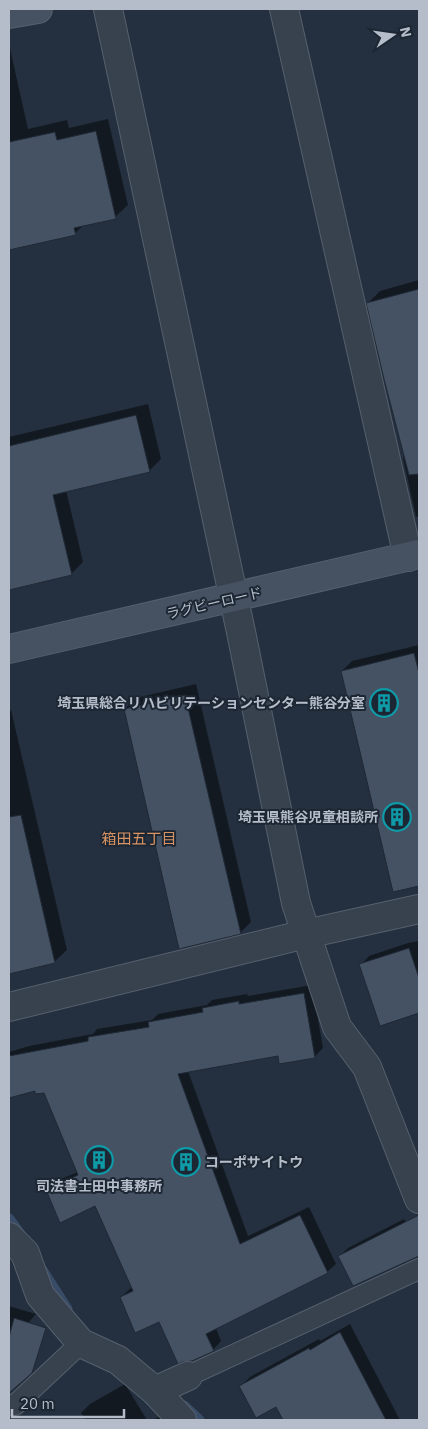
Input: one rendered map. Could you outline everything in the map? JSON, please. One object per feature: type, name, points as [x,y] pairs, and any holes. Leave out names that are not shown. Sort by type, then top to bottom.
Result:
[{"type":"street","points":[[9,14],[38,9]]},
{"type":"street","points":[[108,9],[234,598],[296,903],[337,1027],[367,1067],[419,1200]]},
{"type":"street","points":[[284,9],[413,556]]},
{"type":"street","name":"ラグビーロード","points":[[9,649],[413,556]]},
{"type":"street","points":[[9,1006],[306,934],[419,909]]},
{"type":"street","points":[[9,1237],[25,1253],[40,1295],[80,1343],[118,1360],[156,1390],[182,1420]]},
{"type":"street","points":[[156,1390],[188,1376]]},
{"type":"lane","points":[[188,1376],[419,1269]]},
{"type":"lane","points":[[9,1405],[15,1405],[80,1343]]},
{"type":"building","points":[[96,131],[116,219],[74,228],[76,235],[9,250],[9,142],[55,132],[57,140]]},
{"type":"building","points":[[419,289],[419,474],[409,475],[366,303]]},
{"type":"building","points":[[136,415],[150,472],[53,495],[72,575],[9,590],[9,446]]},
{"type":"building","points":[[414,653],[419,673],[419,886],[393,892],[341,671]]},
{"type":"building","points":[[185,695],[241,934],[179,949],[124,709]]},
{"type":"building","points":[[21,815],[55,963],[9,974],[9,817]]},
{"type":"building","points":[[409,948],[419,978],[419,1013],[380,1026],[359,964]]},
{"type":"building","points":[[304,993],[315,1058],[279,1064],[278,1056],[178,1074],[240,1244],[300,1215],[328,1273],[206,1334],[214,1351],[192,1361],[178,1364],[159,1322],[135,1333],[120,1297],[133,1291],[95,1206],[60,1223],[46,1190],[78,1175],[44,1093],[35,1094],[35,1091],[9,1098],[9,1056],[88,1041],[88,1037],[149,1027],[148,1022],[203,1012],[202,1008],[239,1001],[239,1004]]},
{"type":"building","points":[[419,1215],[419,1256],[353,1286],[338,1256]]},
{"type":"building","points":[[14,1318],[46,1328],[32,1373],[9,1393],[9,1337]]},
{"type":"building","points":[[340,1332],[386,1420],[283,1420],[276,1407],[256,1418],[239,1386],[309,1348],[310,1350]]},
{"type":"waterway","points":[[9,1219],[22,1237]]},
{"type":"waterway","points":[[42,1270],[67,1309]]},
{"type":"waterway","points":[[184,1406],[199,1420]]},
{"type":"place","name":"埼玉県総合リハビリテーションセンター熊谷分室","points":[[384,703]]},
{"type":"place","name":"埼玉県熊谷児童相談所","points":[[397,817]]},
{"type":"place","name":"司法書士田中事務所","points":[[99,1160]]},
{"type":"place","name":"コーポサイトウ","points":[[186,1162]]},
{"type":"district","name":"箱田五丁目","points":[[139,839]]}]
